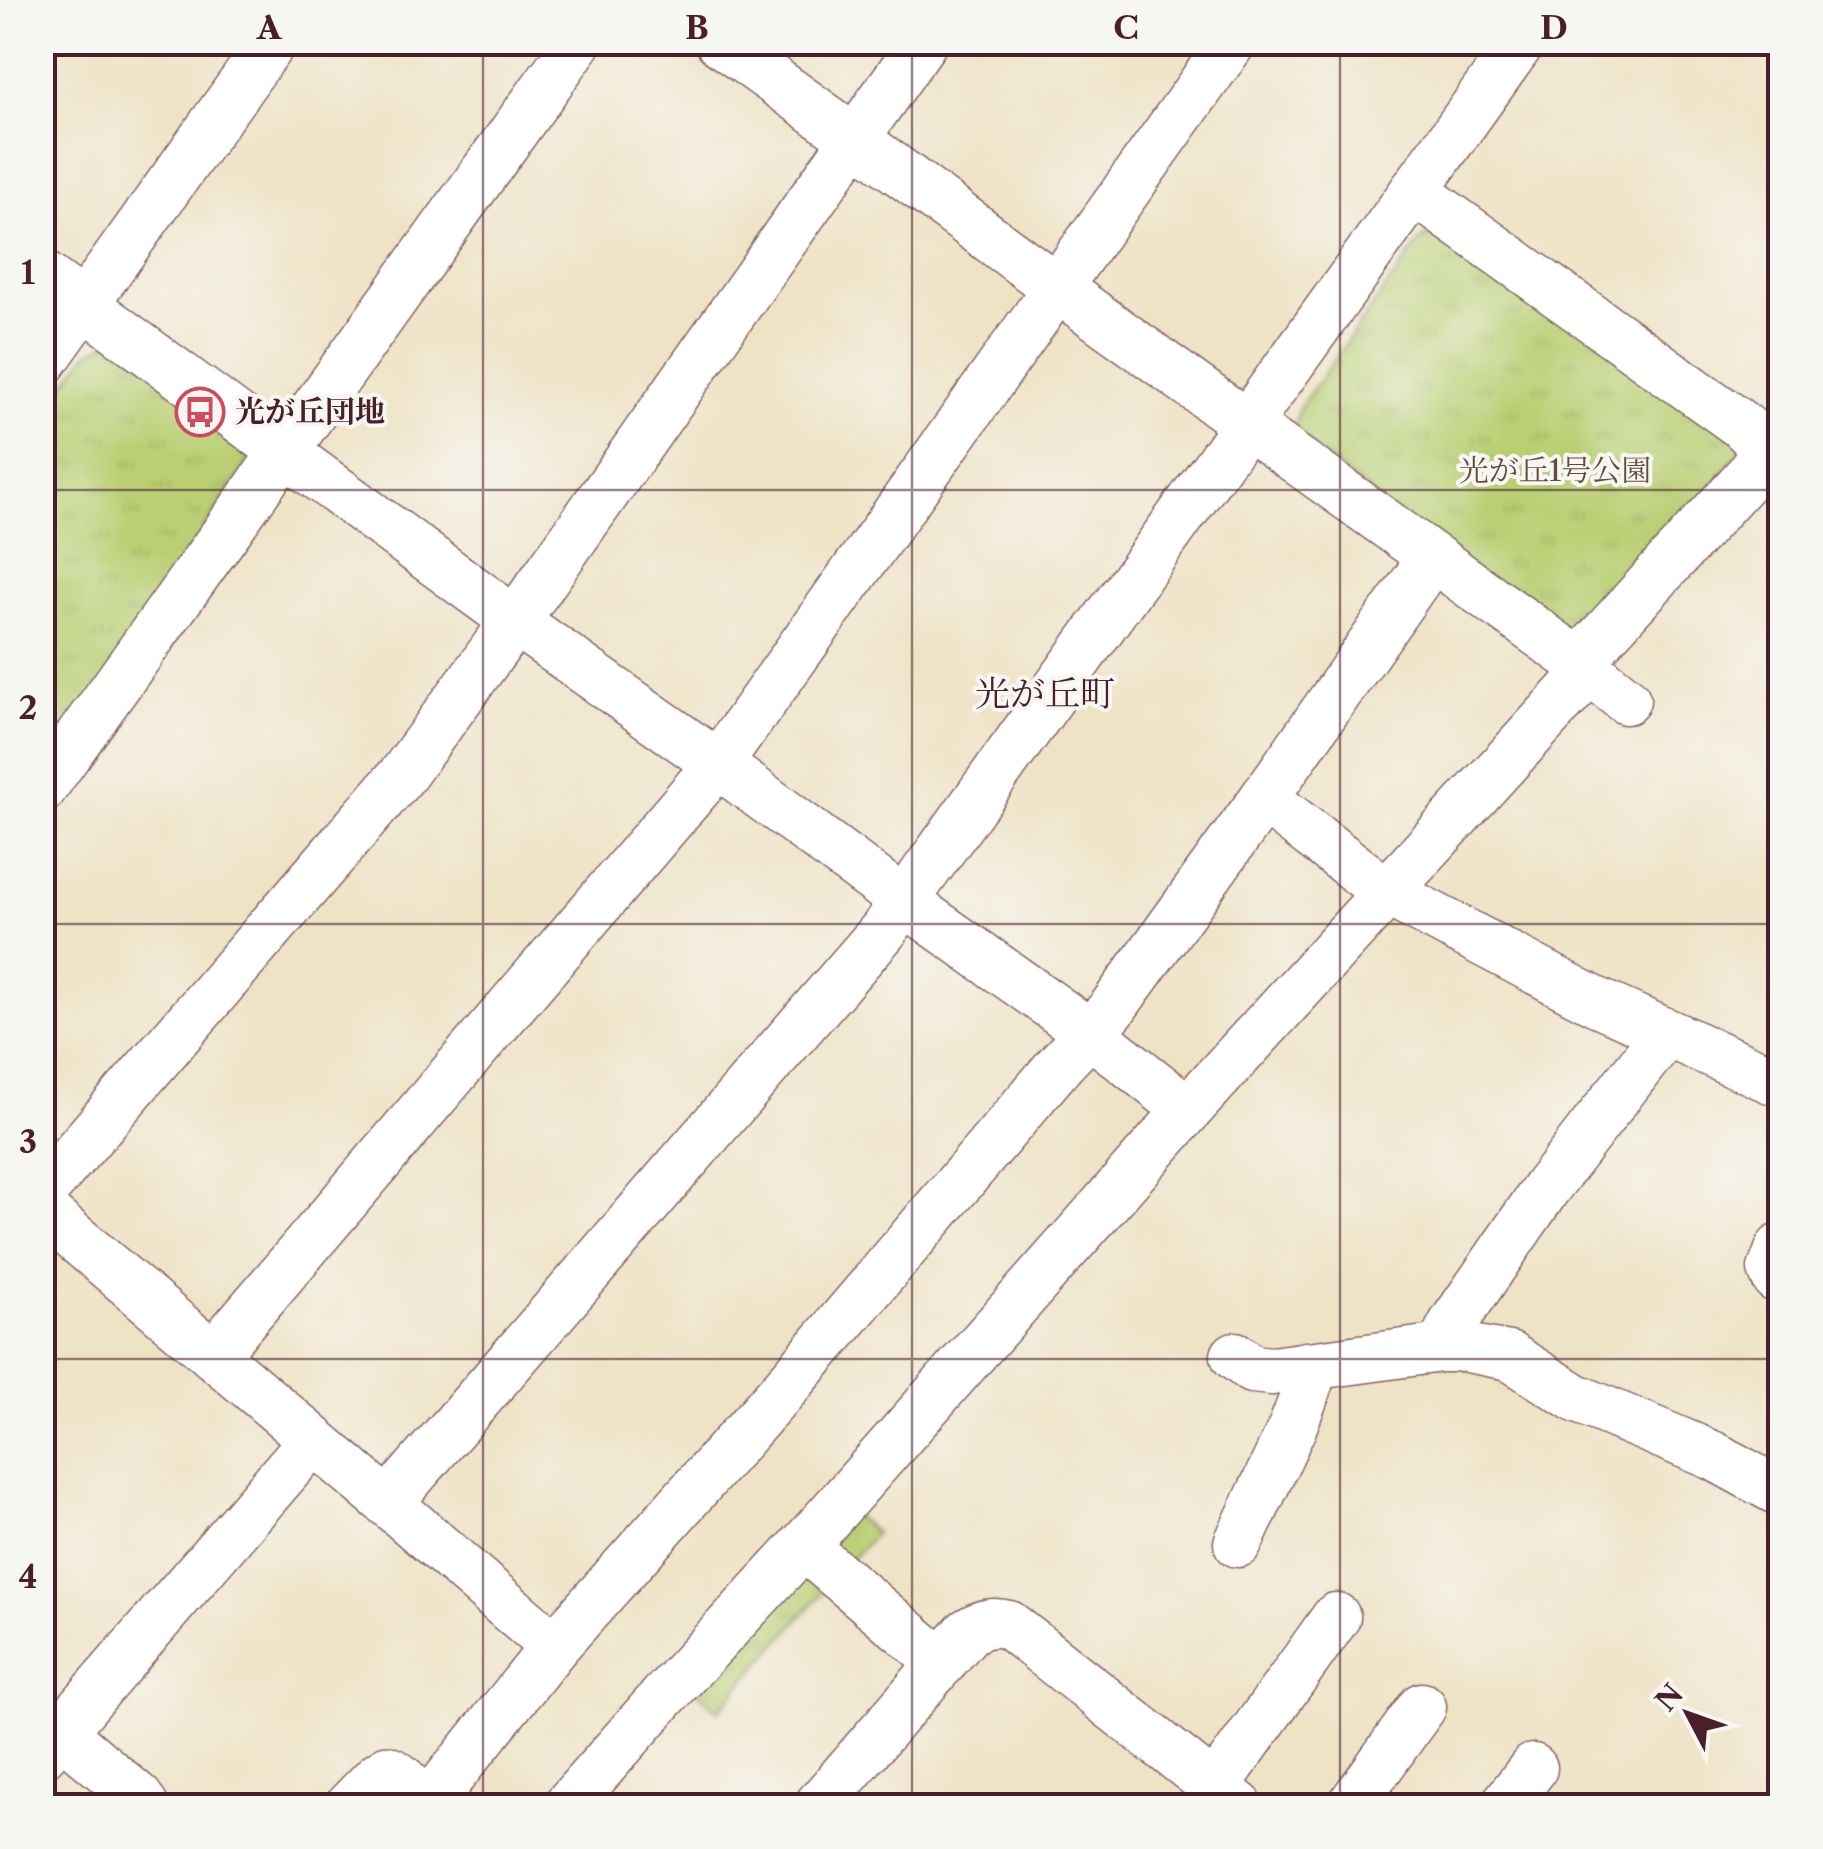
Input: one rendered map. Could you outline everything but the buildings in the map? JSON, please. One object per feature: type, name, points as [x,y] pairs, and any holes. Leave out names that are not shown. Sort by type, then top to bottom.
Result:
[{"type":"street","points":[[42,363],[272,42]]},
{"type":"street","points":[[42,789],[578,42]]},
{"type":"street","points":[[720,42],[1626,700]]},
{"type":"street","points":[[42,1192],[404,773],[922,42]]},
{"type":"street","points":[[213,1355],[718,764],[1232,42]]},
{"type":"street","points":[[388,1502],[883,931],[1520,42]]},
{"type":"street","points":[[567,1806],[1388,891],[1751,473],[1760,452],[1758,440],[1744,426],[1414,191]]},
{"type":"street","points":[[42,274],[515,621],[1090,1033],[1188,1110]]},
{"type":"street","points":[[349,1806],[387,1770],[396,1773],[421,1798],[440,1804],[445,1783],[554,1647],[792,1380],[1111,1010],[1432,558]]},
{"type":"street","points":[[1264,798],[1388,891],[1595,1001],[1780,1083]]},
{"type":"street","points":[[1450,1348],[1448,1333],[1454,1322],[1546,1187],[1664,1032]]},
{"type":"street","points":[[42,1210],[554,1647]]},
{"type":"street","points":[[1780,1248],[1772,1269],[1780,1281]]},
{"type":"street","points":[[1235,1356],[1252,1369],[1272,1370],[1450,1348],[1488,1350],[1509,1356],[1576,1398],[1714,1456],[1780,1492]]},
{"type":"street","points":[[1238,1542],[1292,1428],[1308,1386],[1306,1366]]},
{"type":"street","points":[[144,1806],[140,1798],[52,1743],[313,1440]]},
{"type":"street","points":[[804,1546],[942,1663]]},
{"type":"street","points":[[818,1806],[968,1632],[997,1622],[1009,1625],[1228,1797],[1336,1617]]},
{"type":"street","points":[[1351,1806],[1422,1708]]},
{"type":"street","points":[[1504,1806],[1532,1768]]},
{"type":"green space","name":"光が丘1号公園","points":[[1444,234],[1747,441],[1579,662],[1295,433],[1298,410],[1423,237]]},
{"type":"green space","points":[[113,340],[258,447],[63,746],[43,732],[43,415],[88,353]]},
{"type":"green space","points":[[849,1511],[875,1533],[718,1711],[691,1686]]},
{"type":"place","name":"光が丘団地","points":[[200,412]]},
{"type":"district","name":"光が丘町","points":[[1045,694]]}]
